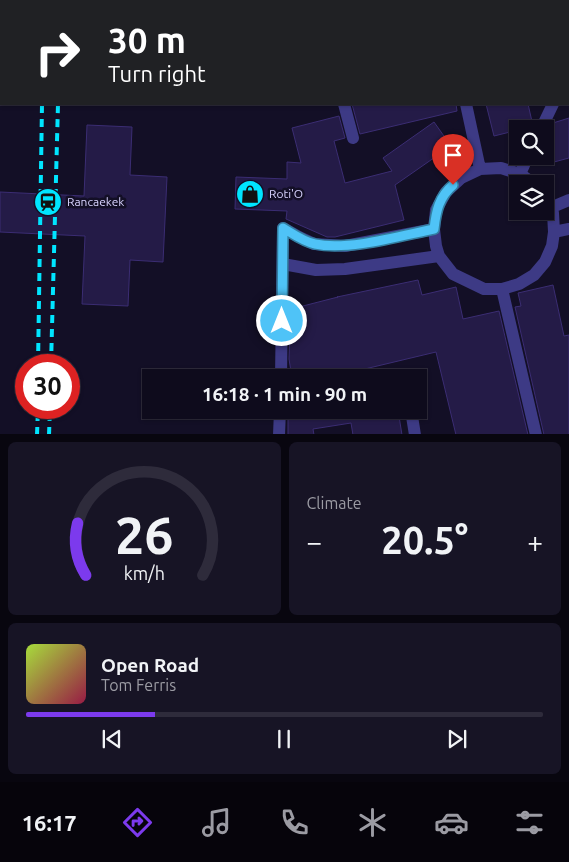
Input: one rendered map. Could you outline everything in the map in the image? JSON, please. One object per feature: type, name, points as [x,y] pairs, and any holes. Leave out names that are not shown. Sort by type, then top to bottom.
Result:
[{"type":"street","points":[[344,105],[353,138]]},
{"type":"street","points":[[466,105],[480,169]]},
{"type":"street","points":[[545,120],[552,105]]},
{"type":"street","points":[[524,165],[520,174],[501,168],[480,169],[461,178],[446,192],[436,210],[434,229],[439,256],[453,274],[484,289],[502,289],[519,284],[534,275],[545,262],[552,246],[553,220]]},
{"type":"street","points":[[554,203],[569,200]]},
{"type":"street","points":[[281,369],[283,228],[314,244],[345,246],[434,229]]},
{"type":"street","points":[[554,232],[569,229]]},
{"type":"street","points":[[283,264],[316,270],[345,269],[439,256]]},
{"type":"street","points":[[502,289],[536,434]]},
{"type":"street","points":[[280,419],[280,434]]},
{"type":"street","points":[[412,419],[414,434]]},
{"type":"building","points":[[352,105],[456,105],[457,111],[360,134]]},
{"type":"building","points":[[486,105],[528,105],[532,120],[509,120],[509,132],[494,136]]},
{"type":"building","points":[[339,116],[345,138],[334,141],[345,183],[392,171],[383,158],[434,122],[451,146],[395,185],[404,220],[335,237],[327,237],[286,219],[287,211],[235,209],[236,177],[287,179],[287,162],[301,163],[292,128]]},
{"type":"building","points":[[569,118],[569,158],[554,162],[554,123]]},
{"type":"building","points":[[87,125],[132,127],[130,175],[167,177],[163,262],[130,260],[128,306],[82,304],[85,236],[0,232],[0,192],[84,196]]},
{"type":"building","points":[[418,280],[422,295],[456,287],[463,319],[499,311],[528,434],[456,434],[436,352],[365,369],[291,369],[290,328],[303,326],[299,307]]},
{"type":"building","points":[[553,285],[564,336],[569,335],[569,434],[544,434],[515,307],[521,306],[518,293]]},
{"type":"building","points":[[288,419],[399,419],[402,434],[353,434],[351,423],[313,429],[314,434],[288,434]]},
{"type":"railway","points":[[38,354],[42,105]]},
{"type":"railway","points":[[51,354],[58,105]]},
{"type":"railway","points":[[37,434],[38,419]]},
{"type":"railway","points":[[49,434],[50,419]]},
{"type":"place","name":"Roti'O","points":[[250,194]]},
{"type":"place","name":"Rancaekek","points":[[48,202]]},
{"type":"route","points":[[282,321],[283,228],[314,244],[345,246],[434,229],[436,210],[446,192],[453,185]]}]
